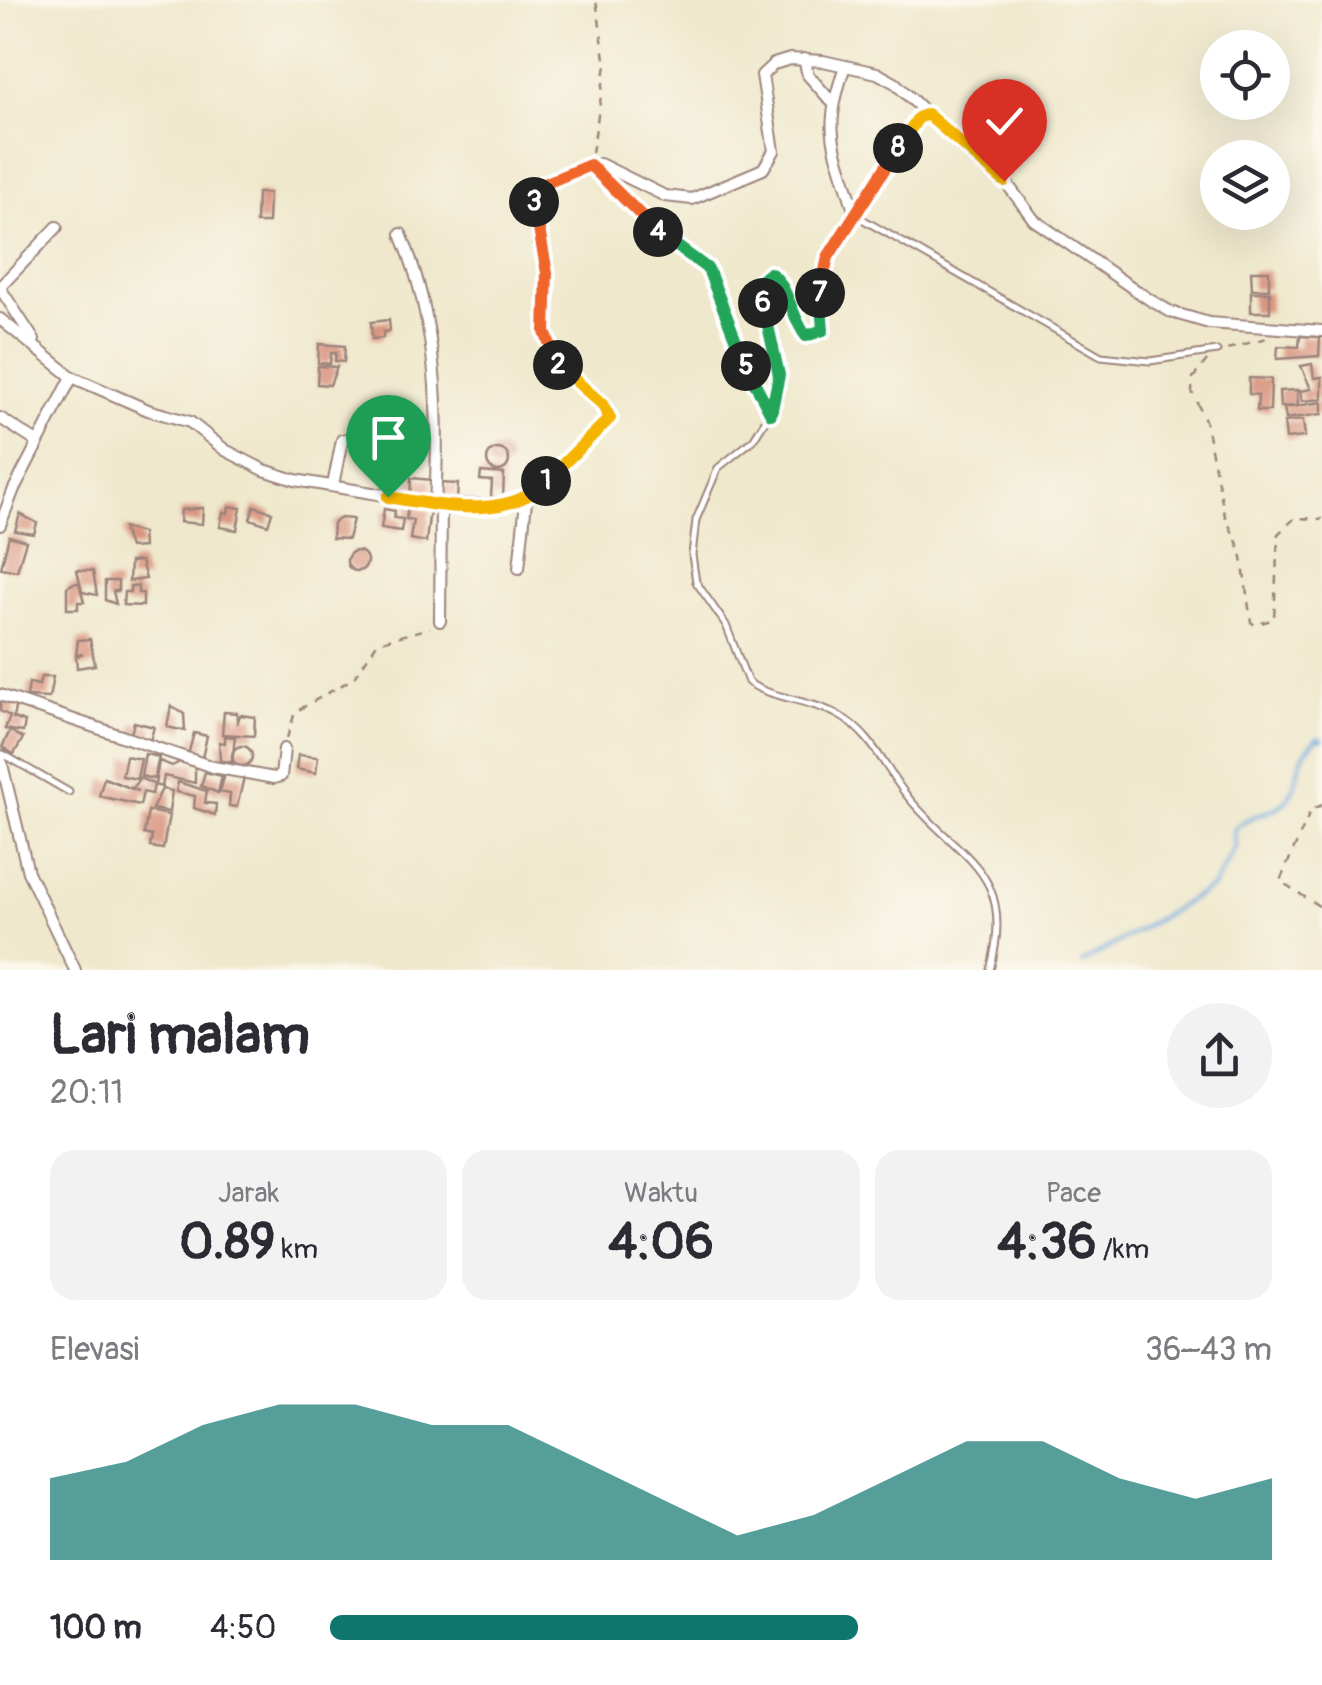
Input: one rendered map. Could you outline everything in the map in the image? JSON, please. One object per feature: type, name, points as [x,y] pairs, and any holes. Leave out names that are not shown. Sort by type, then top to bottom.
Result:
[{"type":"street","points":[[804,60],[808,75],[832,101]]},
{"type":"street","points":[[0,319],[72,376],[148,410],[190,422],[226,450],[264,470],[438,504],[509,505],[526,501],[610,418],[602,404],[562,370],[547,345],[547,273],[534,202],[540,188],[590,165],[617,170],[678,198],[706,196],[763,169],[774,151],[762,75],[774,64],[804,60],[877,73],[894,83],[1010,186],[1034,220],[1171,312],[1229,325],[1322,331]]},
{"type":"street","points":[[844,66],[832,101],[830,135],[854,215]]},
{"type":"street","points":[[37,345],[0,288],[57,226]]},
{"type":"street","points":[[401,234],[424,298],[440,421],[440,622]]},
{"type":"street","points":[[0,525],[72,376]]},
{"type":"street","points":[[0,418],[37,442]]},
{"type":"street","points":[[334,486],[340,444],[346,438],[396,450]]},
{"type":"street","points":[[518,568],[526,501]]},
{"type":"street","points":[[0,695],[213,767],[274,778],[280,776],[284,749]]},
{"type":"street","points":[[0,754],[28,872],[76,970]]},
{"type":"lane","points":[[927,114],[910,128],[822,270],[820,335],[806,336],[797,325],[778,278],[770,273],[760,281],[779,375],[771,414],[753,440],[718,468],[712,479],[693,539],[696,582],[726,626],[748,682],[810,702],[859,729],[908,798],[976,862],[988,883],[993,909],[995,935],[990,970]]},
{"type":"lane","points":[[590,165],[652,228],[708,269],[750,375],[771,414]]},
{"type":"lane","points":[[854,215],[1101,356],[1150,361],[1218,352]]},
{"type":"lane","points":[[0,754],[70,792]]},
{"type":"path","points":[[590,165],[606,65],[596,0]]},
{"type":"path","points":[[1268,338],[1218,352],[1193,378],[1192,392],[1205,420],[1225,516],[1241,552],[1251,622],[1255,625],[1274,619],[1278,534],[1296,518],[1322,519]]},
{"type":"path","points":[[284,749],[296,712],[354,678],[378,642],[437,627],[440,622]]},
{"type":"path","points":[[1322,805],[1311,810],[1280,881],[1322,908]]},
{"type":"building","points":[[257,193],[269,193],[268,223],[256,223]]},
{"type":"building","points":[[1251,271],[1269,271],[1269,289],[1252,289]]},
{"type":"building","points":[[1251,292],[1270,292],[1270,312],[1251,312]]},
{"type":"building","points":[[389,320],[390,331],[383,332],[383,338],[372,339],[371,322]]},
{"type":"building","points":[[1300,336],[1320,337],[1319,356],[1277,359],[1278,346],[1299,347]]},
{"type":"building","points":[[319,344],[345,346],[344,362],[335,361],[336,353],[331,353],[330,364],[318,363]]},
{"type":"building","points":[[1312,364],[1314,378],[1322,377],[1322,399],[1302,401],[1300,391],[1311,389],[1301,366]]},
{"type":"building","points":[[318,366],[337,367],[330,385],[317,384]]},
{"type":"building","points":[[1249,378],[1271,379],[1270,411],[1257,411],[1258,395],[1249,394]]},
{"type":"building","points":[[1297,390],[1298,406],[1280,407],[1279,391]]},
{"type":"building","points":[[1322,402],[1322,414],[1286,419],[1284,408]]},
{"type":"building","points":[[1303,420],[1305,437],[1286,439],[1284,422]]},
{"type":"building","points":[[498,449],[506,452],[506,468],[498,471],[490,468],[487,460],[490,452]]},
{"type":"building","points":[[481,472],[504,474],[503,498],[491,497],[492,481],[480,480]]},
{"type":"building","points":[[411,478],[432,480],[431,498],[410,496]]},
{"type":"building","points":[[439,483],[458,484],[457,500],[439,500]]},
{"type":"building","points":[[229,506],[241,508],[237,530],[220,527],[223,512],[228,513]]},
{"type":"building","points":[[254,506],[272,512],[268,525],[250,519]]},
{"type":"building","points":[[408,506],[430,509],[426,542],[410,539],[413,520],[406,519]]},
{"type":"building","points":[[203,508],[202,524],[180,522],[181,510]]},
{"type":"building","points":[[384,509],[395,511],[394,518],[403,519],[401,531],[381,528]]},
{"type":"building","points":[[20,514],[37,523],[34,534],[15,531]]},
{"type":"building","points":[[341,518],[353,519],[348,539],[332,538],[333,523]]},
{"type":"building","points":[[123,528],[142,533],[143,547],[129,548]]},
{"type":"building","points":[[9,536],[26,541],[17,571],[1,568]]},
{"type":"building","points":[[357,551],[367,561],[357,571],[347,561]]},
{"type":"building","points":[[141,561],[146,579],[129,581],[130,562]]},
{"type":"building","points":[[77,570],[93,571],[97,595],[82,592]]},
{"type":"building","points":[[105,581],[118,581],[118,591],[113,591],[116,604],[105,600]]},
{"type":"building","points":[[79,583],[84,602],[78,602],[78,609],[67,609],[67,587]]},
{"type":"building","points":[[130,586],[138,586],[138,593],[143,593],[143,606],[123,605],[124,592],[130,592]]},
{"type":"building","points":[[90,639],[95,665],[77,668],[76,656],[83,654],[76,655],[78,640]]},
{"type":"building","points":[[41,677],[53,677],[49,698],[27,697],[29,683],[39,685]]},
{"type":"building","points":[[0,702],[16,703],[13,718],[25,722],[23,732],[5,729],[10,716],[0,711]]},
{"type":"building","points":[[171,706],[184,714],[185,731],[167,727]]},
{"type":"building","points":[[224,712],[237,713],[237,724],[240,715],[255,717],[254,736],[222,734]]},
{"type":"building","points":[[134,722],[154,727],[149,744],[131,734]]},
{"type":"building","points":[[10,731],[23,738],[14,754],[2,747]]},
{"type":"building","points":[[194,733],[207,736],[202,758],[188,755]]},
{"type":"building","points":[[225,736],[235,737],[232,762],[220,761],[219,742],[225,743]]},
{"type":"building","points":[[242,746],[252,756],[242,766],[232,756]]},
{"type":"building","points":[[145,754],[159,757],[154,779],[141,776]]},
{"type":"building","points":[[298,755],[318,757],[316,773],[296,769]]},
{"type":"building","points":[[126,756],[141,759],[137,779],[122,776]]},
{"type":"building","points":[[159,761],[172,766],[180,762],[195,764],[195,783],[164,776],[162,787],[154,785],[152,794],[143,792],[140,805],[99,796],[104,778],[138,791],[132,788],[140,778],[155,785]]},
{"type":"building","points":[[205,772],[222,776],[218,793],[201,786]]},
{"type":"building","points":[[225,774],[244,777],[237,807],[229,806],[230,794],[220,792]]},
{"type":"building","points":[[178,782],[207,791],[205,803],[216,804],[215,815],[194,808],[195,796],[176,792]]},
{"type":"building","points":[[162,789],[172,791],[169,812],[152,809]]},
{"type":"building","points":[[148,811],[169,815],[163,849],[150,847],[152,836],[144,834]]},
{"type":"waterway","points":[[1082,963],[1214,886],[1235,847],[1234,830],[1248,819],[1284,803],[1293,789],[1303,756],[1317,738],[1322,739]]},
{"type":"route","points":[[388,497],[482,506],[526,501],[608,425],[610,413],[562,370],[547,345],[547,273],[534,202],[540,188],[551,180],[590,165],[652,228],[703,263],[750,375],[771,414],[780,389],[779,375],[760,281],[770,273],[778,278],[797,325],[806,336],[820,335],[822,270],[837,240],[918,118],[927,114],[1004,181]]}]
